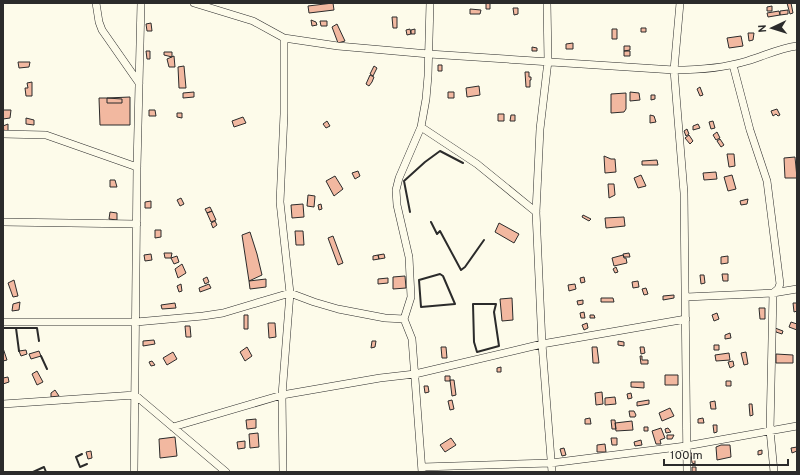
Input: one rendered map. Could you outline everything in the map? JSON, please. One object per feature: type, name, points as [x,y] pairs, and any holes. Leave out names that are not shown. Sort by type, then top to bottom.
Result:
[{"type":"street","points":[[96,3],[102,30],[140,83]]},
{"type":"street","points":[[134,472],[137,167],[142,3]]},
{"type":"street","points":[[194,3],[253,21],[284,38],[338,46],[429,54],[674,70],[699,70],[734,65],[789,47],[797,46]]},
{"type":"street","points":[[430,3],[429,54],[426,99],[422,127],[399,178],[396,190],[397,205],[409,257],[411,298],[404,319],[412,339],[422,470],[551,463],[686,446],[797,426]]},
{"type":"street","points":[[547,3],[548,61],[540,129],[536,212],[542,344],[552,472]]},
{"type":"street","points":[[680,3],[674,70],[684,193],[687,472]]},
{"type":"street","points":[[283,472],[282,395],[290,293],[280,202],[284,114],[284,38]]},
{"type":"street","points":[[734,65],[750,130],[767,181],[780,284],[778,289],[773,294],[770,430],[774,472]]},
{"type":"street","points":[[422,127],[477,164],[536,212]]},
{"type":"street","points":[[3,134],[46,135],[137,167]]},
{"type":"street","points":[[3,222],[137,224]]},
{"type":"street","points":[[686,297],[773,294],[797,289]]},
{"type":"street","points":[[3,322],[136,322],[203,316],[223,313],[290,293],[338,309],[385,318],[404,319]]},
{"type":"street","points":[[173,427],[282,395],[380,378],[415,374],[542,344],[686,320]]},
{"type":"street","points":[[3,404],[135,395],[226,472]]},
{"type":"building","points":[[333,3],[334,10],[309,13],[308,6]]},
{"type":"building","points":[[486,3],[490,3],[490,9],[486,9]]},
{"type":"building","points":[[787,3],[791,3],[793,13],[790,14]]},
{"type":"building","points":[[772,6],[772,11],[767,11],[767,7]]},
{"type":"building","points":[[513,8],[518,8],[518,14],[514,15]]},
{"type":"building","points":[[470,9],[481,10],[480,14],[470,14]]},
{"type":"building","points":[[788,10],[788,14],[780,15],[780,11]]},
{"type":"building","points":[[779,11],[780,15],[768,17],[767,13]]},
{"type":"building","points":[[392,17],[397,17],[397,28],[393,28]]},
{"type":"building","points":[[311,20],[316,22],[317,25],[312,26]]},
{"type":"building","points":[[320,21],[327,21],[327,26],[321,26]]},
{"type":"building","points":[[151,23],[152,31],[147,31],[146,24]]},
{"type":"building","points":[[337,24],[345,41],[338,43],[332,27]]},
{"type":"building","points":[[641,28],[646,28],[646,32],[641,32]]},
{"type":"building","points":[[410,29],[411,34],[407,35],[406,30]]},
{"type":"building","points":[[415,29],[415,34],[411,34],[411,30]]},
{"type":"building","points":[[612,29],[617,29],[617,39],[612,39]]},
{"type":"building","points":[[748,33],[754,33],[753,40],[749,41]]},
{"type":"building","points":[[741,36],[743,46],[729,48],[727,38]]},
{"type":"building","points":[[573,43],[573,49],[566,49],[566,44]]},
{"type":"building","points":[[624,46],[630,46],[630,50],[624,51]]},
{"type":"building","points":[[532,47],[537,48],[537,51],[532,51]]},
{"type":"building","points":[[146,51],[150,51],[150,59],[147,59]]},
{"type":"building","points":[[624,51],[630,51],[630,56],[624,56]]},
{"type":"building","points":[[164,52],[172,52],[172,57],[164,55]]},
{"type":"building","points":[[174,56],[175,67],[169,67],[167,59]]},
{"type":"building","points":[[18,62],[30,62],[29,67],[19,68]]},
{"type":"building","points":[[438,65],[442,65],[442,71],[438,71]]},
{"type":"building","points":[[184,66],[186,88],[179,88],[178,67]]},
{"type":"building","points":[[374,66],[377,68],[373,76],[370,74]]},
{"type":"building","points":[[525,72],[529,72],[529,77],[531,77],[530,87],[526,87]]},
{"type":"building","points":[[370,75],[374,77],[369,86],[366,84]]},
{"type":"building","points":[[32,82],[32,96],[26,96],[25,88],[28,88],[27,83]]},
{"type":"building","points":[[479,86],[480,95],[467,97],[466,88]]},
{"type":"building","points":[[700,87],[703,95],[700,96],[697,89]]},
{"type":"building","points":[[194,92],[194,97],[183,98],[183,93]]},
{"type":"building","points":[[448,92],[454,92],[454,98],[448,98]]},
{"type":"building","points":[[630,92],[639,93],[640,100],[630,101]]},
{"type":"building","points":[[626,93],[626,109],[624,112],[611,113],[611,94]]},
{"type":"building","points":[[651,95],[655,95],[655,99],[651,100]]},
{"type":"building","points":[[130,97],[130,125],[100,125],[99,98]]},
{"type":"building","points":[[107,98],[122,99],[122,103],[107,103]]},
{"type":"building","points":[[777,109],[780,115],[778,116],[776,114],[773,116],[771,111]]},
{"type":"building","points":[[3,110],[11,110],[10,118],[3,119]]},
{"type":"building","points":[[149,110],[155,110],[156,116],[149,116]]},
{"type":"building","points":[[177,113],[182,113],[182,118],[177,117]]},
{"type":"building","points":[[498,114],[504,114],[504,121],[498,121]]},
{"type":"building","points":[[511,115],[515,115],[515,121],[510,121]]},
{"type":"building","points":[[650,115],[654,116],[656,122],[650,123]]},
{"type":"building","points":[[243,117],[246,123],[234,127],[232,121]]},
{"type":"building","points":[[26,118],[34,120],[34,125],[26,124]]},
{"type":"building","points":[[327,121],[330,126],[326,128],[323,124]]},
{"type":"building","points":[[713,121],[715,128],[711,129],[709,122]]},
{"type":"building","points":[[8,124],[8,131],[4,131],[3,126]]},
{"type":"building","points":[[698,124],[700,128],[693,130],[693,126]]},
{"type":"building","points":[[687,129],[689,134],[686,136],[684,131]]},
{"type":"building","points":[[717,132],[720,138],[716,140],[713,135]]},
{"type":"building","points":[[689,135],[693,141],[690,144],[685,138]]},
{"type":"building","points":[[720,139],[724,145],[721,147],[717,141]]},
{"type":"building","points":[[727,154],[734,154],[735,166],[729,167]]},
{"type":"building","points":[[604,156],[615,159],[616,172],[605,173]]},
{"type":"building","points":[[795,157],[797,178],[785,178],[784,158]]},
{"type":"building","points":[[657,160],[658,165],[642,165],[642,161]]},
{"type":"building","points":[[358,171],[360,176],[355,179],[352,173]]},
{"type":"building","points":[[716,172],[717,179],[704,180],[703,173]]},
{"type":"building","points":[[641,175],[646,186],[638,188],[634,178]]},
{"type":"building","points":[[732,175],[736,189],[728,191],[724,177]]},
{"type":"building","points":[[335,176],[343,189],[334,196],[326,181]]},
{"type":"building","points":[[110,180],[115,180],[117,187],[110,187]]},
{"type":"building","points":[[608,184],[614,184],[615,195],[609,198]]},
{"type":"building","points":[[308,195],[315,196],[314,207],[307,206]]},
{"type":"building","points":[[181,198],[184,204],[180,206],[177,200]]},
{"type":"building","points":[[748,199],[747,204],[741,205],[740,201]]},
{"type":"building","points":[[151,201],[151,208],[145,208],[145,202]]},
{"type":"building","points":[[303,204],[304,217],[292,218],[291,205]]},
{"type":"building","points":[[321,204],[322,209],[319,210],[318,205]]},
{"type":"building","points":[[210,207],[212,211],[207,213],[205,209]]},
{"type":"building","points":[[212,211],[216,220],[211,222],[207,213]]},
{"type":"building","points":[[110,212],[117,213],[117,220],[109,219]]},
{"type":"building","points":[[583,215],[591,219],[589,221],[582,217]]},
{"type":"building","points":[[624,217],[625,226],[606,228],[605,218]]},
{"type":"building","points":[[215,221],[217,225],[213,228],[211,223]]},
{"type":"building","points":[[499,223],[519,234],[514,243],[495,232]]},
{"type":"building","points":[[155,230],[161,230],[161,237],[155,238]]},
{"type":"building","points":[[295,231],[303,231],[304,245],[296,245]]},
{"type":"building","points":[[250,232],[262,275],[249,281],[242,235]]},
{"type":"building","points":[[333,236],[343,263],[338,265],[328,238]]},
{"type":"building","points":[[164,253],[172,253],[171,258],[165,258]]},
{"type":"building","points":[[629,253],[630,257],[624,257],[623,254]]},
{"type":"building","points":[[151,254],[152,260],[145,261],[144,255]]},
{"type":"building","points":[[384,254],[385,258],[379,259],[378,255]]},
{"type":"building","points":[[378,255],[379,259],[373,260],[373,256]]},
{"type":"building","points":[[623,255],[624,258],[626,258],[627,263],[614,266],[612,258]]},
{"type":"building","points":[[177,256],[179,262],[174,264],[171,258]]},
{"type":"building","points":[[728,256],[728,263],[721,264],[721,257]]},
{"type":"building","points":[[182,264],[186,273],[178,278],[175,269]]},
{"type":"building","points":[[616,267],[618,272],[615,273],[613,269]]},
{"type":"building","points":[[722,274],[728,274],[728,281],[723,281]]},
{"type":"building","points":[[700,275],[704,275],[705,283],[701,284]]},
{"type":"building","points":[[405,276],[406,288],[393,289],[393,277]]},
{"type":"building","points":[[207,277],[209,282],[205,284],[203,279]]},
{"type":"building","points":[[584,277],[585,282],[581,283],[580,278]]},
{"type":"building","points":[[388,278],[388,283],[378,284],[378,279]]},
{"type":"building","points":[[266,279],[266,287],[250,289],[249,281]]},
{"type":"building","points":[[14,280],[18,296],[13,297],[8,283]]},
{"type":"building","points":[[638,281],[639,287],[633,288],[632,282]]},
{"type":"building","points":[[181,284],[182,291],[179,292],[177,286]]},
{"type":"building","points":[[209,284],[211,288],[200,292],[199,288]]},
{"type":"building","points":[[575,284],[576,289],[569,291],[568,285]]},
{"type":"building","points":[[646,288],[648,294],[644,295],[642,289]]},
{"type":"building","points":[[674,295],[674,298],[663,300],[663,296]]},
{"type":"building","points":[[512,298],[513,320],[502,321],[500,299]]},
{"type":"building","points":[[601,298],[613,298],[614,302],[601,302]]},
{"type":"building","points":[[583,300],[583,304],[578,305],[577,301]]},
{"type":"building","points":[[20,302],[19,310],[12,311],[13,304]]},
{"type":"building","points":[[175,303],[176,308],[162,309],[161,305]]},
{"type":"building","points":[[793,303],[797,303],[797,311],[794,312]]},
{"type":"building","points":[[759,308],[765,308],[765,319],[760,319]]},
{"type":"building","points":[[584,312],[585,318],[581,318],[580,313]]},
{"type":"building","points":[[717,313],[719,319],[714,321],[712,315]]},
{"type":"building","points":[[244,315],[248,315],[248,329],[244,329]]},
{"type":"building","points":[[590,315],[594,315],[595,318],[590,318]]},
{"type":"building","points":[[791,322],[797,324],[797,330],[789,327]]},
{"type":"building","points":[[268,323],[275,323],[276,337],[269,338]]},
{"type":"building","points":[[587,323],[588,328],[584,330],[582,325]]},
{"type":"building","points":[[185,326],[190,326],[191,337],[186,337]]},
{"type":"building","points":[[775,328],[783,331],[782,334],[776,332]]},
{"type":"building","points":[[730,333],[731,338],[725,339],[725,335]]},
{"type":"building","points":[[154,340],[155,344],[143,346],[143,341]]},
{"type":"building","points":[[372,341],[376,341],[375,347],[371,348]]},
{"type":"building","points":[[618,341],[624,342],[624,346],[618,345]]},
{"type":"building","points":[[714,345],[719,345],[719,350],[714,350]]},
{"type":"building","points":[[247,347],[252,356],[245,361],[240,352]]},
{"type":"building","points":[[441,347],[446,347],[447,358],[442,358]]},
{"type":"building","points":[[592,347],[597,347],[599,363],[593,363]]},
{"type":"building","points":[[640,347],[644,347],[645,353],[641,354]]},
{"type":"building","points":[[3,348],[7,360],[3,361]]},
{"type":"building","points":[[26,350],[27,354],[21,356],[19,351]]},
{"type":"building","points":[[39,351],[41,356],[31,359],[29,354]]},
{"type":"building","points":[[173,352],[177,359],[167,365],[163,358]]},
{"type":"building","points":[[746,352],[748,364],[744,365],[741,353]]},
{"type":"building","points":[[729,353],[730,360],[716,361],[715,355]]},
{"type":"building","points":[[776,354],[793,355],[793,363],[776,363]]},
{"type":"building","points":[[640,356],[642,356],[642,360],[648,360],[648,364],[641,364]]},
{"type":"building","points":[[152,361],[155,365],[151,366],[149,362]]},
{"type":"building","points":[[733,361],[734,366],[730,368],[728,362]]},
{"type":"building","points":[[501,367],[501,372],[497,372],[497,368]]},
{"type":"building","points":[[37,371],[43,382],[37,385],[32,374]]},
{"type":"building","points":[[665,375],[678,375],[678,385],[665,385]]},
{"type":"building","points":[[445,376],[450,376],[450,381],[445,381]]},
{"type":"building","points":[[8,377],[9,382],[3,384],[3,378]]},
{"type":"building","points":[[450,380],[454,380],[456,395],[452,396]]},
{"type":"building","points":[[726,381],[731,381],[731,386],[726,386]]},
{"type":"building","points":[[631,382],[644,382],[644,388],[631,387]]},
{"type":"building","points":[[424,386],[428,386],[429,392],[425,393]]},
{"type":"building","points":[[55,390],[59,396],[51,397],[51,393]]},
{"type":"building","points":[[602,392],[603,404],[596,405],[595,393]]},
{"type":"building","points":[[631,393],[632,398],[628,399],[627,394]]},
{"type":"building","points":[[615,397],[616,404],[605,405],[605,398]]},
{"type":"building","points":[[452,400],[454,409],[450,410],[448,401]]},
{"type":"building","points":[[649,400],[649,404],[637,406],[637,402]]},
{"type":"building","points":[[715,401],[716,409],[711,409],[710,402]]},
{"type":"building","points":[[749,404],[752,404],[753,415],[750,416]]},
{"type":"building","points":[[670,408],[674,416],[662,421],[659,413]]},
{"type":"building","points":[[629,411],[634,411],[636,415],[635,417],[630,417]]},
{"type":"building","points":[[590,418],[591,424],[585,424],[585,419]]},
{"type":"building","points":[[703,418],[704,423],[698,423],[698,419]]},
{"type":"building","points":[[256,419],[256,428],[247,429],[246,420]]},
{"type":"building","points":[[611,420],[615,420],[616,429],[612,429]]},
{"type":"building","points":[[632,421],[633,430],[616,431],[615,423]]},
{"type":"building","points":[[713,425],[717,425],[717,432],[714,433]]},
{"type":"building","points":[[644,427],[648,427],[648,431],[644,431]]},
{"type":"building","points":[[661,428],[665,438],[660,440],[661,444],[656,444],[652,431]]},
{"type":"building","points":[[668,428],[671,432],[666,433],[665,429]]},
{"type":"building","points":[[258,433],[259,447],[250,448],[249,434]]},
{"type":"building","points":[[667,435],[674,435],[672,439],[667,439]]},
{"type":"building","points":[[175,437],[177,456],[160,458],[159,439]]},
{"type":"building","points":[[451,438],[456,445],[445,452],[440,445]]},
{"type":"building","points":[[611,438],[617,438],[617,445],[612,445]]},
{"type":"building","points":[[641,440],[642,445],[635,446],[634,442]]},
{"type":"building","points":[[245,441],[245,448],[238,449],[237,442]]},
{"type":"building","points":[[605,444],[606,452],[597,452],[597,445]]},
{"type":"building","points":[[721,445],[730,445],[731,457],[717,460],[716,447]]},
{"type":"building","points":[[797,447],[797,451],[792,453],[791,448]]},
{"type":"building","points":[[564,448],[566,455],[562,456],[560,449]]},
{"type":"building","points":[[762,450],[762,454],[758,455],[758,451]]},
{"type":"building","points":[[91,451],[92,458],[88,459],[86,452]]},
{"type":"building","points":[[691,453],[695,454],[695,464],[692,463]]},
{"type":"building","points":[[692,467],[696,467],[696,472],[692,472]]},
{"type":"wall","points":[[410,212],[404,181],[440,151],[463,163]]},
{"type":"wall","points":[[431,222],[437,234],[440,231],[461,270],[465,267],[484,240]]},
{"type":"wall","points":[[440,274],[443,276],[455,304],[421,307],[419,280],[440,274]]},
{"type":"wall","points":[[473,304],[496,304],[494,312],[499,346],[477,352],[474,342],[473,304]]},
{"type":"wall","points":[[3,328],[16,328]]},
{"type":"wall","points":[[19,351],[16,328],[37,328],[39,341]]},
{"type":"wall","points":[[41,356],[47,369]]},
{"type":"wall","points":[[82,454],[76,457],[80,467],[87,464]]},
{"type":"wall","points":[[33,472],[44,467],[46,472]]}]
